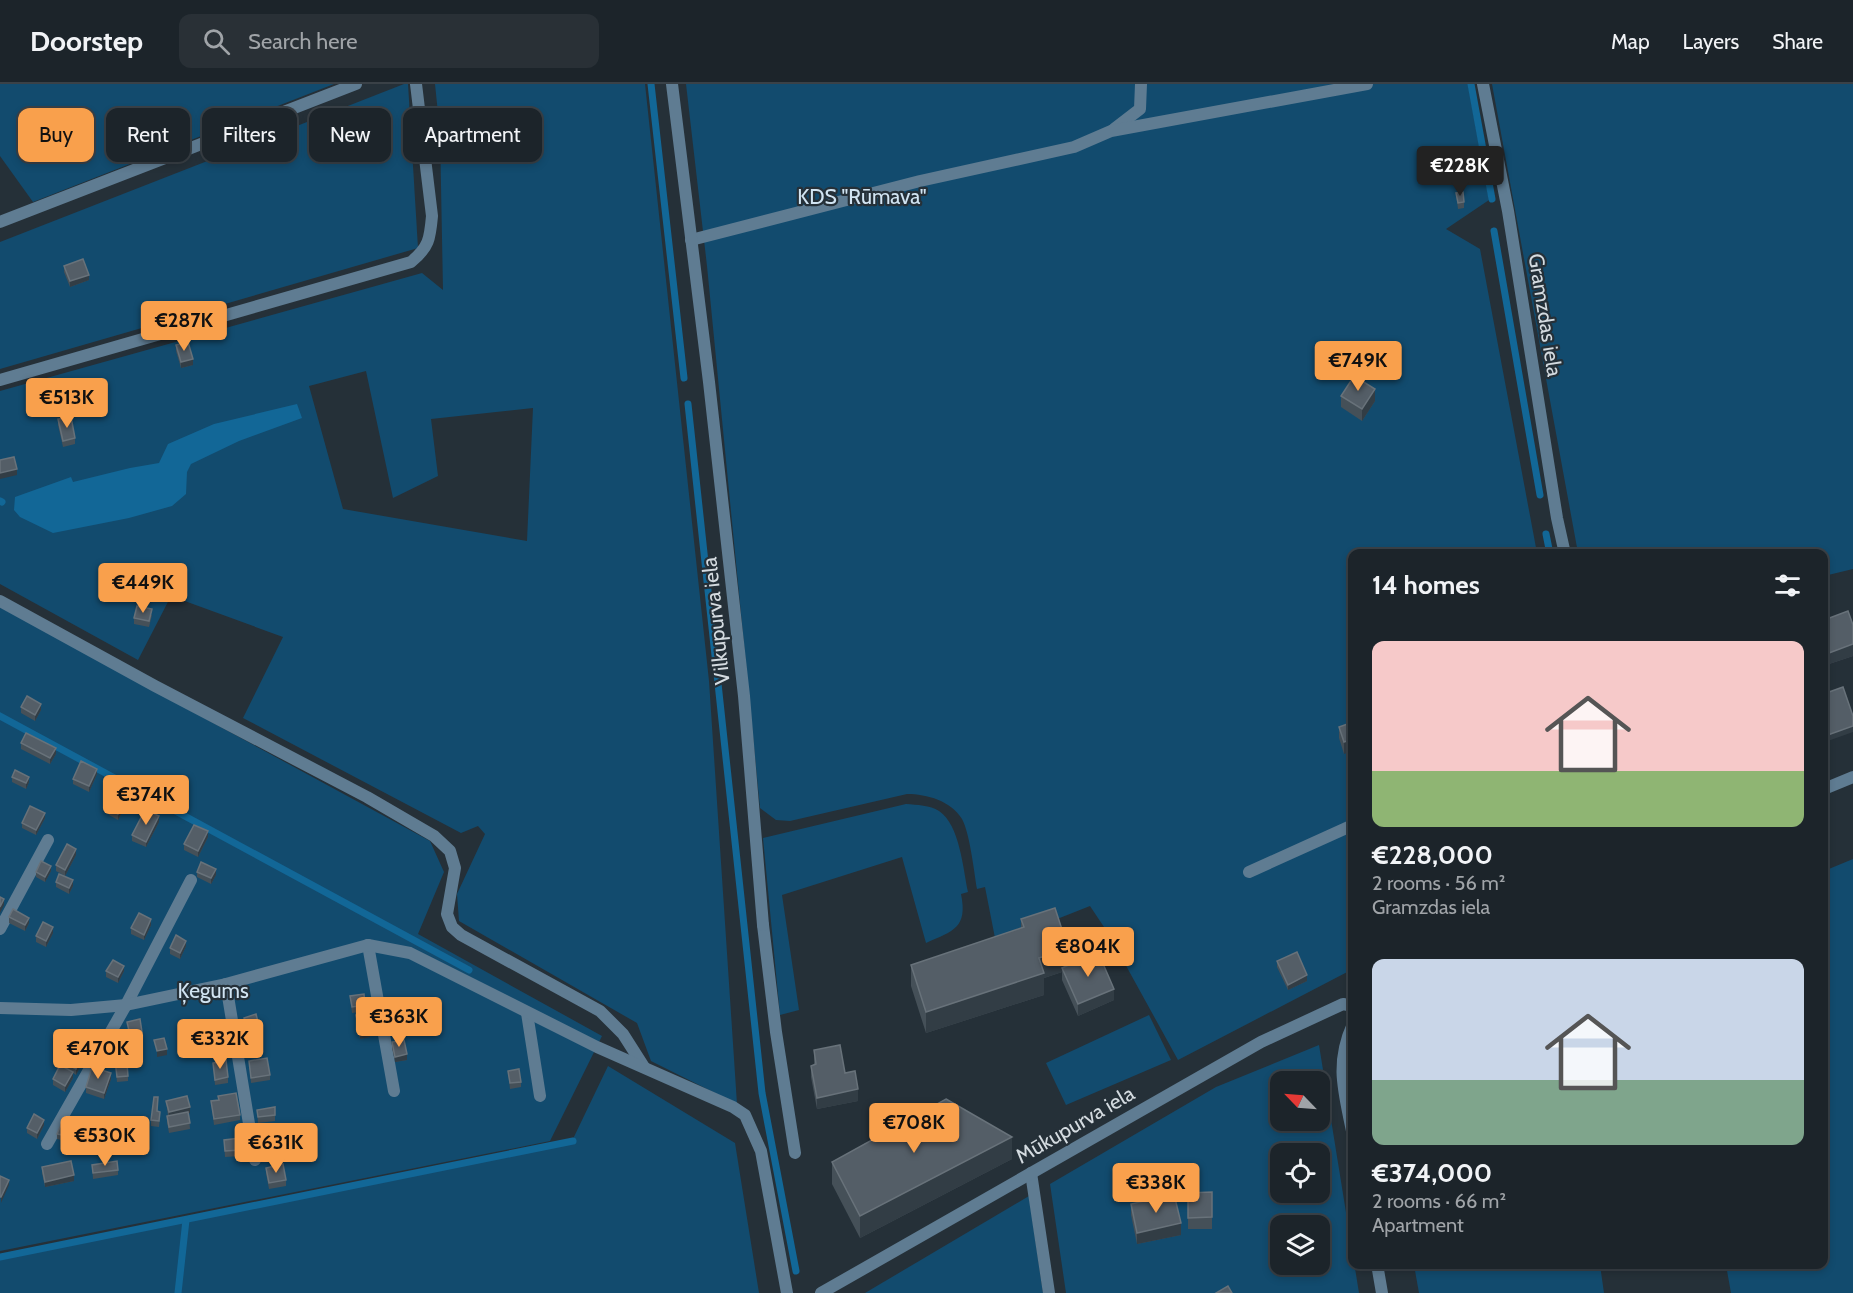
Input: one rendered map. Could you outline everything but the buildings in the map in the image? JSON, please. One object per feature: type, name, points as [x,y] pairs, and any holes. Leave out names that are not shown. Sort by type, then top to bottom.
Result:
[{"type":"street","points":[[0,222],[356,84]]},
{"type":"street","points":[[0,380],[411,262],[425,251],[432,216],[416,84]]},
{"type":"street","name":"Vilkupurva iela","points":[[672,84],[744,696],[763,925],[776,1032],[795,1153]]},
{"type":"street","points":[[1111,131],[1140,109],[1141,84]]},
{"type":"street","points":[[692,240],[920,181],[1074,147],[1111,131],[1367,84]]},
{"type":"street","name":"Gramzdas iela","points":[[1483,84],[1508,211],[1563,549]]},
{"type":"street","points":[[0,601],[155,686],[367,797],[434,836],[450,851],[455,868],[447,914],[452,927],[600,1011],[623,1034],[644,1067]]},
{"type":"street","points":[[1828,787],[1853,777]]},
{"type":"street","points":[[1249,872],[1348,827]]},
{"type":"street","points":[[0,929],[48,840]]},
{"type":"street","points":[[46,1143],[126,1005],[191,880]]},
{"type":"street","points":[[0,1008],[71,1010],[126,1005],[226,984],[368,945],[410,953],[454,973],[527,1013],[732,1107],[745,1116],[761,1151],[787,1293]]},
{"type":"street","points":[[368,945],[394,1091]]},
{"type":"street","points":[[226,984],[255,1160]]},
{"type":"street","name":"Mūkupurva iela","points":[[821,1293],[1261,1042],[1343,1004],[1348,1005]]},
{"type":"street","points":[[527,1013],[540,1096]]},
{"type":"street","points":[[1348,1035],[1344,1043],[1341,1074],[1348,1110]]},
{"type":"street","points":[[1031,1173],[1049,1293]]},
{"type":"street","points":[[1378,1269],[1382,1293]]},
{"type":"green space","points":[[0,84],[334,84],[273,108],[202,108],[202,136],[190,140],[190,108],[106,108],[106,162],[135,162],[33,202],[0,156]]},
{"type":"green space","points":[[408,84],[409,108],[403,108],[403,162],[413,162],[418,248],[0,369],[0,242],[205,162],[297,162],[297,126],[309,121],[309,162],[391,162],[391,108],[343,108]]},
{"type":"green space","points":[[435,84],[645,84],[709,681],[737,1104],[651,1061],[637,1023],[459,921],[457,894],[485,834],[478,826],[461,833],[243,718],[283,637],[171,596],[138,660],[0,584],[0,391],[422,273],[443,290],[441,162],[542,162],[542,108],[437,108]],"holes":[[[366,371],[393,498],[438,476],[431,419],[533,408],[527,541],[343,509],[309,386]]]},
{"type":"green space","name":"KDS \"Rūmava\"","points":[[686,84],[1468,84],[1489,200],[1446,229],[1480,249],[1536,549],[1348,549],[1348,972],[1178,1060],[1108,933],[1090,906],[996,943],[985,887],[977,889],[965,826],[957,813],[945,803],[922,795],[907,794],[790,821],[776,820],[760,808],[707,266]]},
{"type":"green space","points":[[1492,84],[1853,84],[1853,569],[1828,575],[1828,549],[1577,549]]},
{"type":"green space","name":"Ķegums","points":[[0,607],[430,841],[444,872],[418,934],[602,1036],[550,1141],[0,1251]]},
{"type":"green space","points":[[906,804],[935,809],[952,826],[960,848],[968,892],[961,894],[963,905],[960,921],[951,931],[926,943],[902,857],[782,895],[799,1010],[780,1015],[763,838]]},
{"type":"green space","points":[[1853,859],[1853,1293],[1731,1293],[1727,1269],[1828,1269],[1828,869]]},
{"type":"green space","points":[[1149,1015],[1171,1060],[1066,1105],[1046,1063]]},
{"type":"green space","points":[[1319,1045],[1323,1071],[1270,1071],[1270,1131],[1330,1131],[1330,1113],[1348,1225],[1348,1269],[1355,1269],[1359,1293],[1066,1293],[1050,1184],[1216,1087]]},
{"type":"green space","points":[[608,1066],[735,1143],[759,1293],[0,1293],[0,1257],[572,1141]]},
{"type":"green space","points":[[1029,1196],[1043,1293],[865,1293]]},
{"type":"green space","points":[[1415,1269],[1601,1269],[1604,1293],[1419,1293]]},
{"type":"shaded area","points":[[297,404],[302,418],[239,441],[191,464],[187,472],[186,494],[172,506],[129,518],[53,533],[20,517],[14,510],[15,497],[71,477],[73,482],[159,463],[168,444],[214,424]]},
{"type":"waterway","points":[[651,84],[684,378]]},
{"type":"waterway","points":[[1471,84],[1492,199]]},
{"type":"waterway","points":[[1494,231],[1540,495]]},
{"type":"waterway","points":[[688,404],[762,1093],[796,1271]]},
{"type":"waterway","points":[[1546,534],[1549,549]]},
{"type":"waterway","points":[[0,716],[469,970]]},
{"type":"waterway","points":[[0,1257],[573,1141]]},
{"type":"waterway","points":[[178,1293],[186,1220]]}]
